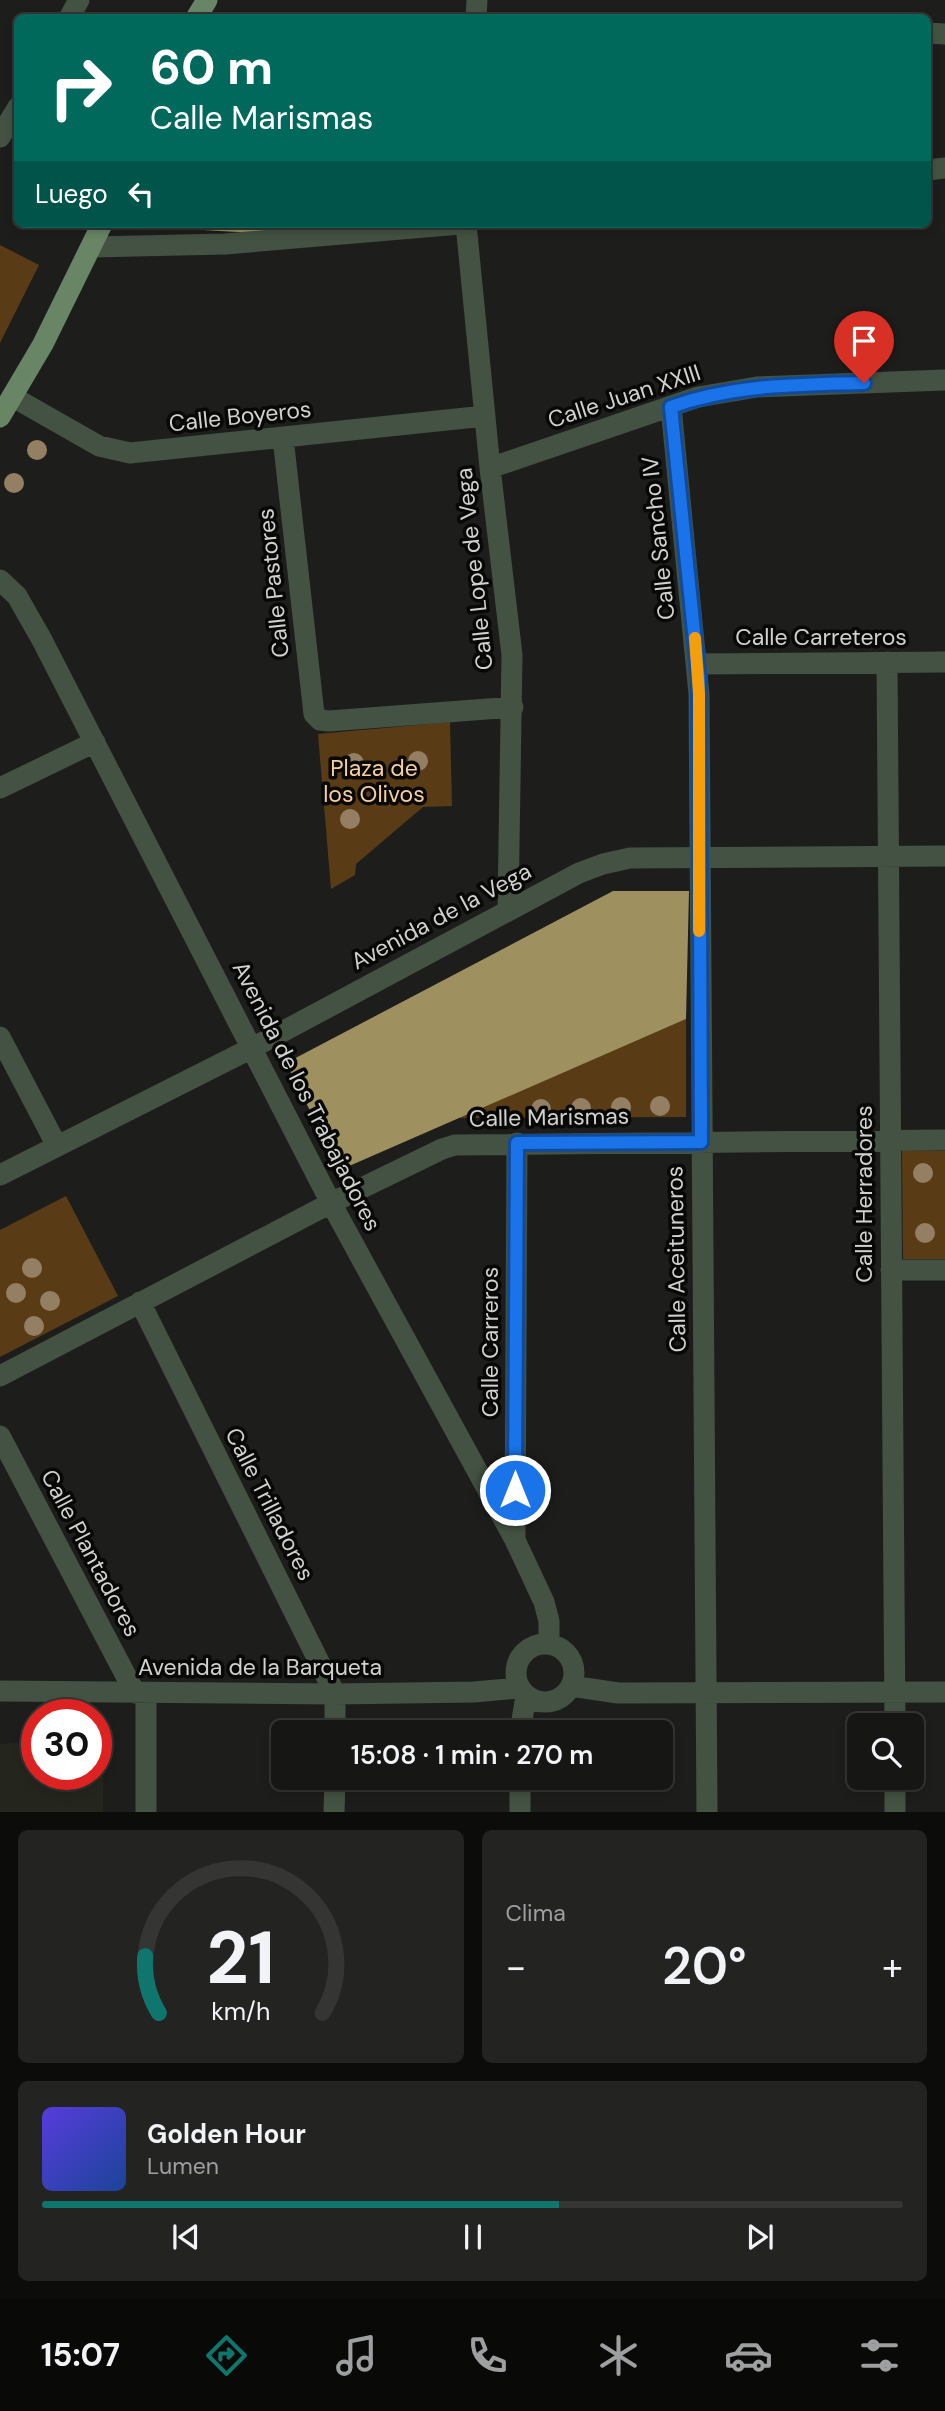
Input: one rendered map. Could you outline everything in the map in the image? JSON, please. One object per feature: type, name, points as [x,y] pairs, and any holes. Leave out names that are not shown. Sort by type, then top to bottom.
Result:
[{"type":"main road","points":[[0,418],[43,344],[100,228]]},
{"type":"street","points":[[0,137],[14,114]]},
{"type":"street","points":[[92,247],[225,244],[413,228]]},
{"type":"street","name":"Calle Lope de Vega","points":[[466,228],[512,655],[508,909]]},
{"type":"street","name":"Calle Juan XXIII","points":[[490,468],[698,397],[757,387],[945,380]]},
{"type":"street","name":"Calle Boyeros","points":[[13,397],[79,436],[99,446],[122,452],[145,452],[485,416]]},
{"type":"street","name":"Calle Sancho IV","points":[[671,407],[698,664]]},
{"type":"street","name":"Calle Pastores","points":[[283,438],[313,713],[320,720],[329,721],[513,707]]},
{"type":"street","name":"Avenida de los Trabajadores","points":[[0,580],[17,596],[26,611],[331,1203],[515,1540],[544,1602],[549,1621],[549,1644]]},
{"type":"street","name":"Calle Herradores","points":[[887,662],[895,1713]]},
{"type":"street","name":"Calle Carreteros","points":[[698,664],[945,662]]},
{"type":"street","name":"Calle Aceituneros","points":[[698,664],[707,1812]]},
{"type":"street","points":[[0,788],[95,743]]},
{"type":"street","name":"Avenida de la Vega","points":[[0,1175],[252,1048],[508,909],[579,873],[603,864],[630,858],[945,856]]},
{"type":"street","points":[[0,1037],[57,1146]]},
{"type":"street","name":"Calle Marismas","points":[[0,1376],[331,1203],[442,1149],[467,1144],[517,1143],[945,1140]]},
{"type":"street","name":"Calle Carreros","points":[[515,1540],[517,1143]]},
{"type":"street","points":[[891,1270],[945,1270]]},
{"type":"street","name":"Calle Trilladores","points":[[139,1302],[335,1694],[335,1720]]},
{"type":"street","name":"Calle Plantadores","points":[[0,1436],[140,1693],[146,1812]]},
{"type":"street","points":[[521,1720],[522,1692],[515,1670],[523,1653],[530,1647],[549,1644],[566,1653],[575,1671],[571,1686],[562,1697],[543,1703],[522,1692]]},
{"type":"street","points":[[571,1686],[618,1693],[945,1692]]},
{"type":"street","name":"Avenida de la Barqueta","points":[[0,1691],[335,1694],[522,1692]]},
{"type":"street","points":[[334,1812],[335,1790]]},
{"type":"street","points":[[520,1790],[520,1812]]},
{"type":"street","points":[[895,1790],[895,1812]]},
{"type":"shaded area","points":[[21,1743],[21,1790],[103,1790],[103,1812],[0,1812],[0,1744]]},
{"type":"green space","points":[[0,245],[39,265],[0,343]]},
{"type":"green space","name":"Plaza de los Olivos","points":[[450,722],[452,806],[423,807],[356,864],[355,875],[331,889],[318,734]]},
{"type":"green space","points":[[686,1019],[686,1117],[458,1118]]},
{"type":"green space","points":[[902,1151],[945,1151],[945,1259],[903,1259]]},
{"type":"green space","points":[[66,1196],[118,1296],[0,1357],[0,1230]]},
{"type":"building","points":[[167,228],[273,228],[273,234]]},
{"type":"building","points":[[613,891],[689,891],[686,1019],[340,1170],[286,1063]]},
{"type":"slow traffic","points":[[695,638],[699,694],[699,931]]},
{"type":"route","points":[[515,1490],[517,1143],[701,1142],[699,681],[671,407],[698,397],[757,387],[864,383]]}]
